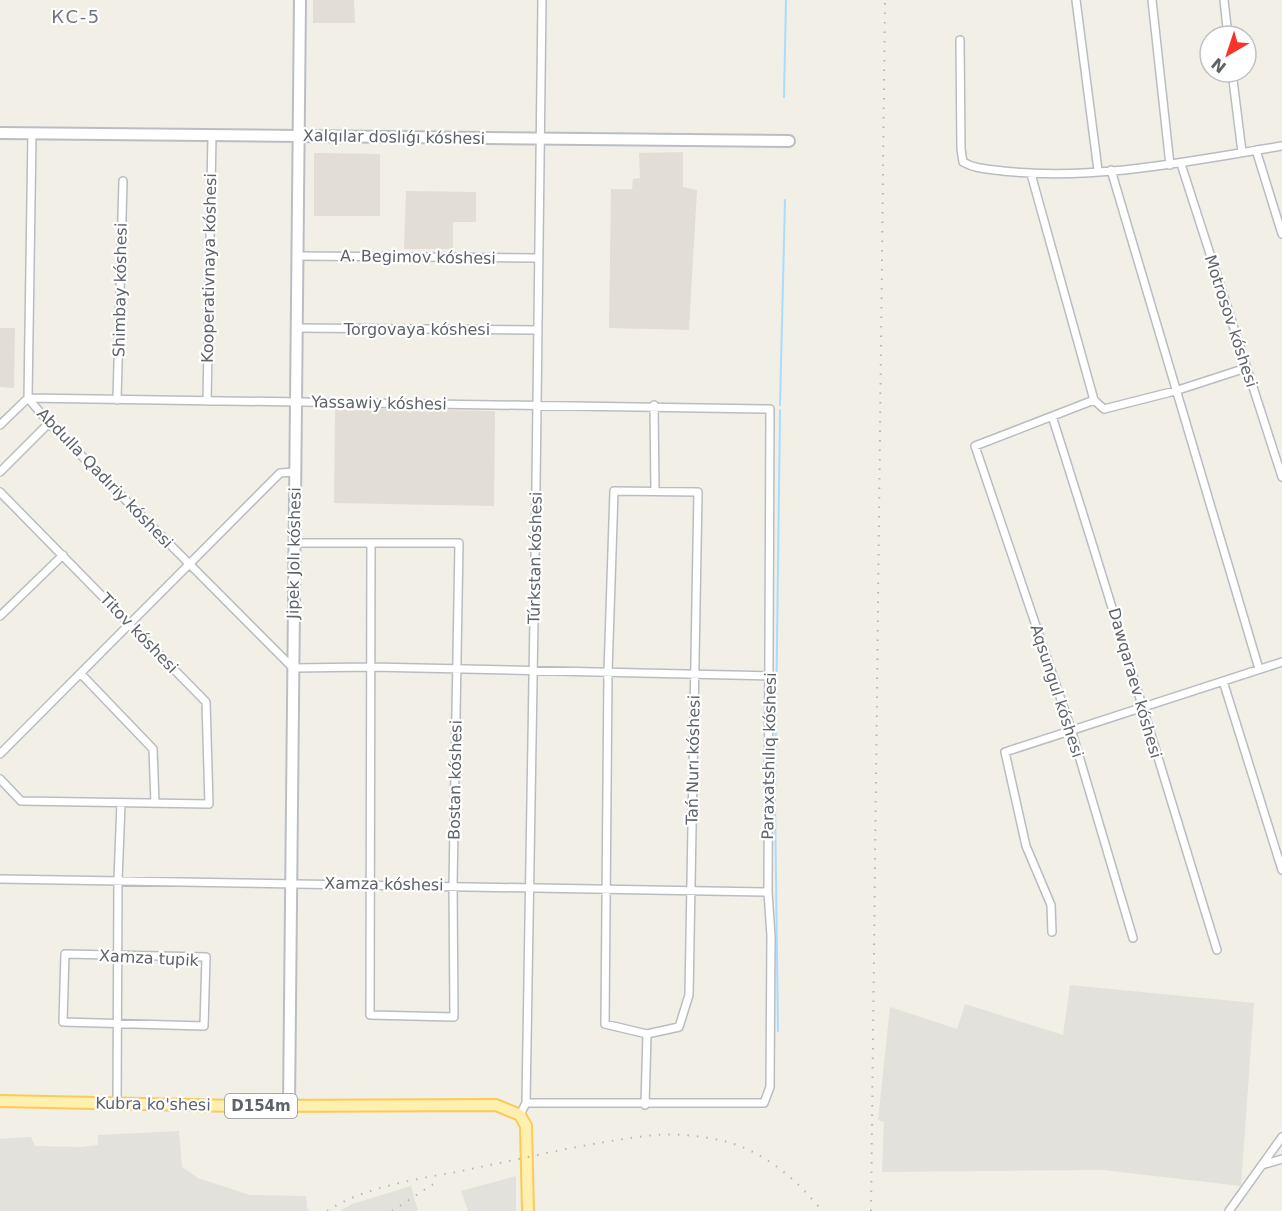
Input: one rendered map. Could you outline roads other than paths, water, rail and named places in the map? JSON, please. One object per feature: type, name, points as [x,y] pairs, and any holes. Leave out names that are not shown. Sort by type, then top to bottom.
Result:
[{"type":"main road","name":"Kubra ko'shesi","points":[[0,1101],[289,1106],[496,1105],[520,1115]]},
{"type":"main road","points":[[520,1115],[526,1126],[528,1211]]},
{"type":"street","name":"Jipek Jolı kóshesi","points":[[289,1106],[300,0]]},
{"type":"street","name":"Túrkstan kóshesi","points":[[520,1115],[526,1103],[538,404],[537,258],[542,0]]},
{"type":"street","points":[[1076,0],[1098,170]]},
{"type":"street","points":[[1152,0],[1170,165]]},
{"type":"street","points":[[1224,0],[1227,24]]},
{"type":"street","points":[[960,40],[963,162],[972,168],[1031,174],[1111,170],[1181,164],[1282,146]]},
{"type":"street","points":[[1234,84],[1242,152]]},
{"type":"street","name":"Xalqılar doslıǵı kóshesi","points":[[0,133],[789,141]]},
{"type":"street","name":"Abdulla Qadıriy kóshesi","points":[[32,133],[28,398],[190,566],[293,668]]},
{"type":"street","name":"Kooperativnaya kóshesi","points":[[207,401],[212,135]]},
{"type":"street","points":[[1256,150],[1282,234]]},
{"type":"street","name":"Motrosov kóshesi","points":[[1181,164],[1282,477]]},
{"type":"street","points":[[1111,170],[1259,669]]},
{"type":"street","points":[[1031,174],[1094,400],[1104,409],[1175,391],[1246,368]]},
{"type":"street","name":"Shimbay kóshesi","points":[[117,400],[123,181]]},
{"type":"street","name":"A. Begimov kóshesi","points":[[298,256],[537,258]]},
{"type":"street","name":"Torgovaya kóshesi","points":[[297,328],[538,330]]},
{"type":"street","points":[[0,425],[28,398]]},
{"type":"street","name":"Yassawiy kóshesi","points":[[28,398],[654,405],[770,409]]},
{"type":"street","points":[[1052,416],[1094,400]]},
{"type":"street","points":[[526,1103],[645,1105],[646,1034],[605,1024],[608,672],[614,490],[655,491],[654,405]]},
{"type":"street","name":"Paraxatshılıq kóshesi","points":[[645,1105],[764,1103],[770,1087],[771,936],[768,892],[771,675],[770,409]]},
{"type":"street","name":"Aqsungul kóshesi","points":[[1052,416],[975,446],[1071,729],[1133,938]]},
{"type":"street","name":"Dawqaraev kóshesi","points":[[1052,416],[1144,706],[1158,761],[1217,950]]},
{"type":"street","points":[[0,472],[50,423]]},
{"type":"street","points":[[0,754],[190,566],[280,473],[295,472]]},
{"type":"street","name":"Tań Nurı kóshesi","points":[[646,1034],[679,1027],[690,995],[698,492],[655,491]]},
{"type":"street","name":"Titov kóshesi","points":[[0,492],[206,702],[209,804],[155,803]]},
{"type":"street","points":[[294,543],[371,543],[371,884]]},
{"type":"street","name":"Bostan kóshesi","points":[[371,543],[459,543],[453,885],[454,1017],[370,1015],[371,884]]},
{"type":"street","points":[[0,616],[63,555]]},
{"type":"street","points":[[1052,932],[1051,905],[1026,846],[1005,752],[1282,662]]},
{"type":"street","points":[[293,668],[372,667],[771,675]]},
{"type":"street","points":[[0,779],[21,801],[155,803],[153,748],[81,674]]},
{"type":"street","points":[[1222,681],[1282,870]]},
{"type":"street","points":[[117,1102],[117,880],[121,803]]},
{"type":"street","name":"Xamza kóshesi","points":[[0,879],[530,886],[768,892]]},
{"type":"street","name":"Xamza tupik","points":[[64,954],[206,957],[204,1026],[117,1024],[63,1022],[64,954]]},
{"type":"street","points":[[1229,1211],[1282,1137]]},
{"type":"street","points":[[1260,1166],[1282,1159]]},
{"type":"waterway","points":[[784,97],[786,0]]},
{"type":"waterway","points":[[780,405],[785,200]]},
{"type":"waterway","points":[[778,1031],[775,801],[780,410]]},
{"type":"railway","points":[[871,1211],[885,0]]},
{"type":"railway","points":[[327,1211],[360,1194],[378,1188],[602,1142],[674,1135],[719,1140],[749,1150],[776,1166],[822,1211]]},
{"type":"railway","points":[[392,1211],[438,1181]]},
{"type":"district","name":"КС-5","points":[[76,16]]}]
